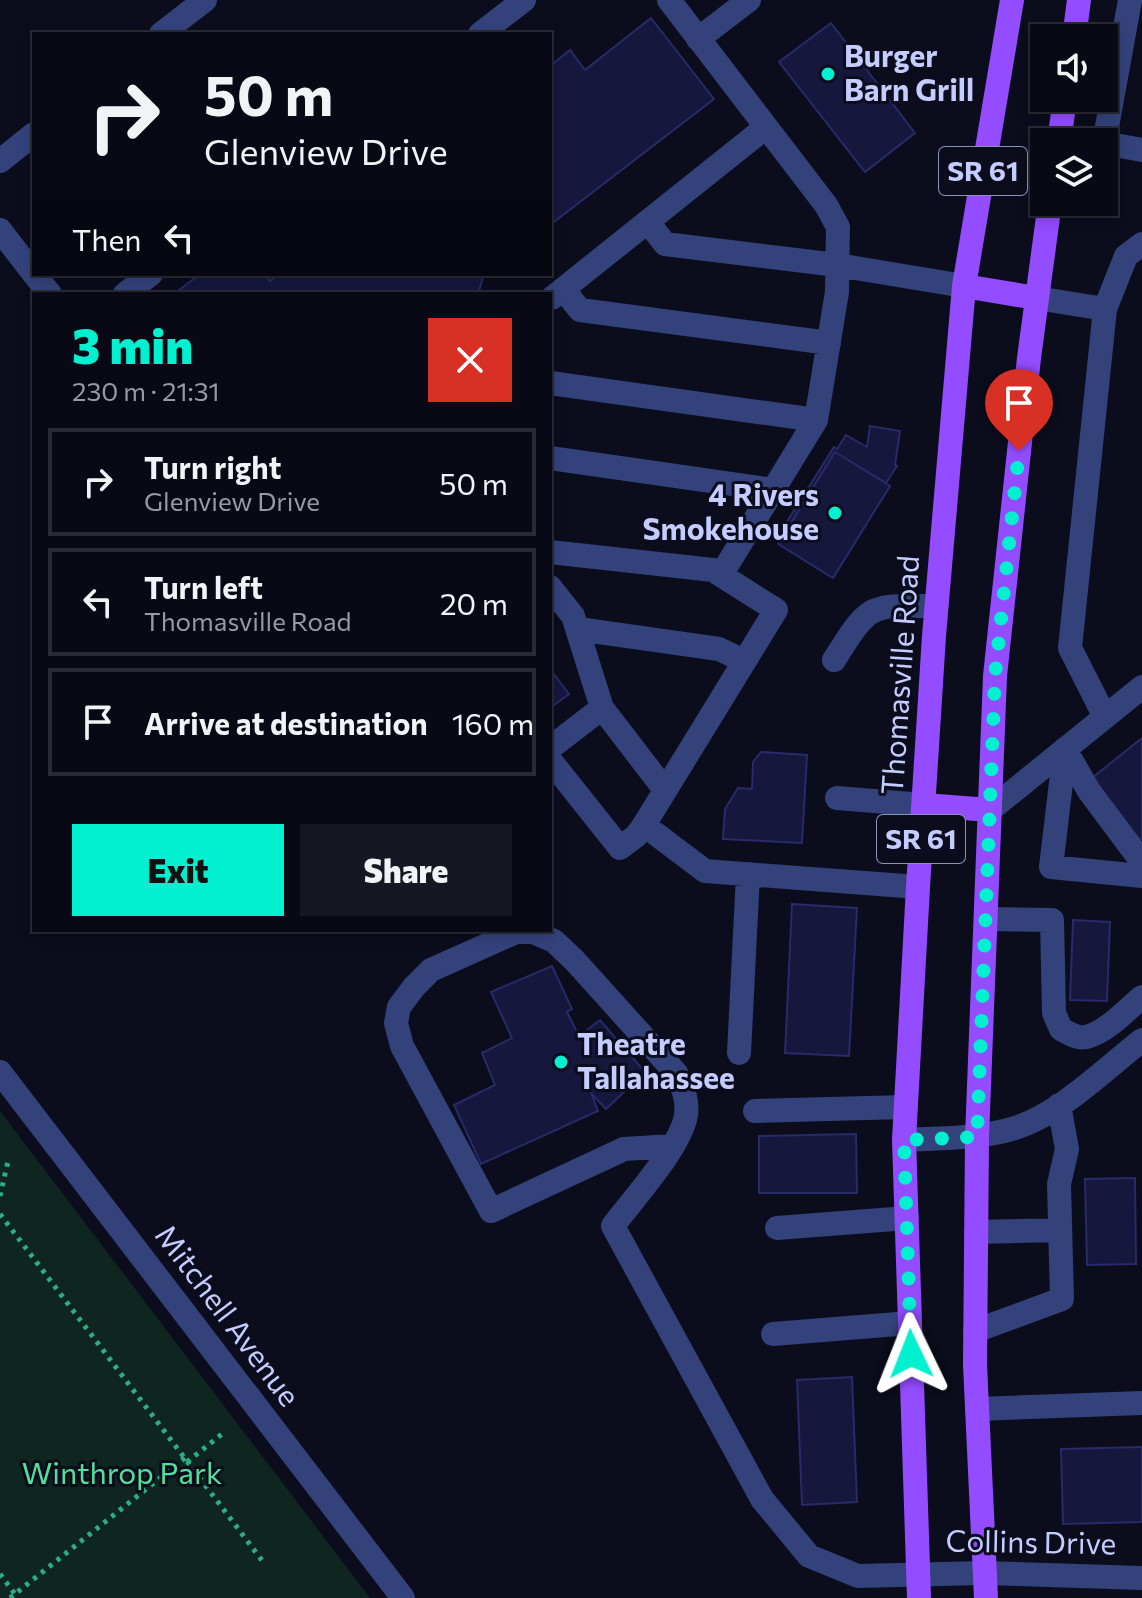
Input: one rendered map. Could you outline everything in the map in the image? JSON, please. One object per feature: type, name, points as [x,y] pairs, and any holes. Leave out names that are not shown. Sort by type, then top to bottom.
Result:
[{"type":"main road","name":"Thomasville Road","points":[[919,1598],[904,1140],[918,887],[936,606],[964,286],[1012,0]]},
{"type":"main road","points":[[1076,24],[1079,0]]},
{"type":"main road","name":"SR 61","points":[[986,1598],[975,1331],[977,1137],[995,676],[1036,298],[1048,216]]},
{"type":"main road","points":[[964,286],[1036,298]]},
{"type":"main road","points":[[924,805],[990,810]]},
{"type":"street","points":[[164,32],[205,0]]},
{"type":"street","points":[[483,32],[524,0]]},
{"type":"street","points":[[669,0],[829,209],[838,227],[837,292],[816,420],[721,575]]},
{"type":"street","points":[[698,39],[749,0]]},
{"type":"street","points":[[1130,0],[1104,143],[1142,150]]},
{"type":"street","points":[[766,127],[556,294],[580,310],[829,343]]},
{"type":"street","points":[[0,161],[32,136]]},
{"type":"street","points":[[648,222],[665,244],[837,265],[964,286]]},
{"type":"street","points":[[0,230],[32,271]]},
{"type":"street","points":[[1105,717],[1070,648],[1105,309],[1126,256],[1142,244]]},
{"type":"street","points":[[36,276],[48,292]]},
{"type":"street","points":[[128,292],[148,276]]},
{"type":"street","points":[[1036,298],[1105,309]]},
{"type":"street","points":[[552,383],[816,420]]},
{"type":"street","points":[[552,458],[774,490]]},
{"type":"street","points":[[552,552],[713,570],[776,610],[644,825],[636,836],[620,848],[552,763]]},
{"type":"street","points":[[552,590],[573,616],[602,708],[665,790]]},
{"type":"street","points":[[834,660],[868,613],[881,606],[936,606]]},
{"type":"street","points":[[578,629],[719,649],[744,661]]},
{"type":"street","points":[[990,810],[1142,687]]},
{"type":"street","points":[[552,746],[602,708]]},
{"type":"street","points":[[1065,749],[1089,791],[1142,862]]},
{"type":"street","points":[[1065,749],[1051,867],[1142,876]]},
{"type":"street","points":[[837,798],[924,805]]},
{"type":"street","points":[[644,825],[705,871],[918,887]]},
{"type":"street","points":[[739,1053],[748,874]]},
{"type":"street","points":[[986,919],[1052,920],[1054,1013],[1061,1029],[1086,1037],[1107,1026],[1142,997]]},
{"type":"street","points":[[516,932],[533,932],[554,941],[676,1073],[686,1094],[686,1117],[673,1146],[624,1149],[491,1211],[402,1046],[396,1023],[399,1007],[431,970],[516,932]]},
{"type":"street","points":[[904,1140],[977,1137],[1016,1128],[1040,1118],[1142,1040]]},
{"type":"street","name":"Mitchell Avenue","points":[[0,1072],[403,1598]]},
{"type":"street","points":[[975,1331],[1062,1299],[1059,1184],[1067,1149],[1059,1105]]},
{"type":"street","points":[[755,1111],[906,1107]]},
{"type":"street","name":"Collins Drive","points":[[673,1146],[613,1226],[762,1499],[809,1556],[858,1576],[984,1573],[1142,1578]]},
{"type":"street","points":[[777,1228],[907,1218]]},
{"type":"street","points":[[976,1232],[1060,1230]]},
{"type":"street","points":[[773,1334],[910,1323]]},
{"type":"street","points":[[977,1409],[1142,1403]]},
{"type":"path","points":[[0,1196],[9,1157]]},
{"type":"path","points":[[0,1214],[264,1563]]},
{"type":"path","points":[[0,1574],[12,1596],[222,1434]]},
{"type":"green space","name":"Winthrop Park","points":[[0,1111],[370,1598],[0,1598]]},
{"type":"building","points":[[651,18],[714,99],[552,223],[552,64],[570,50],[585,70]]},
{"type":"building","points":[[831,23],[915,133],[865,172],[779,62]]},
{"type":"building","points":[[197,276],[266,276],[270,281],[276,276],[483,277],[479,292],[177,292]]},
{"type":"building","points":[[870,426],[900,431],[897,466],[886,483],[835,452],[780,541],[776,539],[834,447],[837,449],[846,435],[867,447]]},
{"type":"building","name":"4 Rivers Smokehouse","points":[[835,452],[890,486],[833,578],[778,544]]},
{"type":"building","points":[[552,672],[569,694],[552,707]]},
{"type":"building","points":[[1142,738],[1142,838],[1140,840],[1092,778]]},
{"type":"building","points":[[761,752],[807,755],[802,843],[723,839],[725,809],[738,788],[752,789],[753,762]]},
{"type":"building","points":[[792,904],[857,908],[849,1056],[785,1053]]},
{"type":"building","points":[[1073,920],[1110,922],[1107,1001],[1070,1000]]},
{"type":"building","name":"Theatre Tallahassee","points":[[552,966],[572,1009],[567,1012],[579,1036],[600,1020],[645,1072],[606,1109],[591,1093],[598,1111],[481,1164],[454,1105],[495,1085],[482,1053],[512,1038],[491,992]]},
{"type":"building","points":[[856,1134],[857,1193],[759,1193],[759,1136]]},
{"type":"building","points":[[1135,1178],[1136,1264],[1087,1265],[1085,1179]]},
{"type":"building","points":[[852,1377],[857,1502],[802,1505],[797,1380]]},
{"type":"building","points":[[1142,1447],[1142,1522],[1063,1524],[1061,1449]]},
{"type":"place","name":"Burger Barn Grill","points":[[828,74]]},
{"type":"place","name":"4 Rivers Smokehouse","points":[[835,513]]},
{"type":"place","name":"Theatre Tallahassee","points":[[561,1062]]},
{"type":"route","points":[[911,1354],[904,1140],[977,1137],[995,676],[1019,451]]}]
